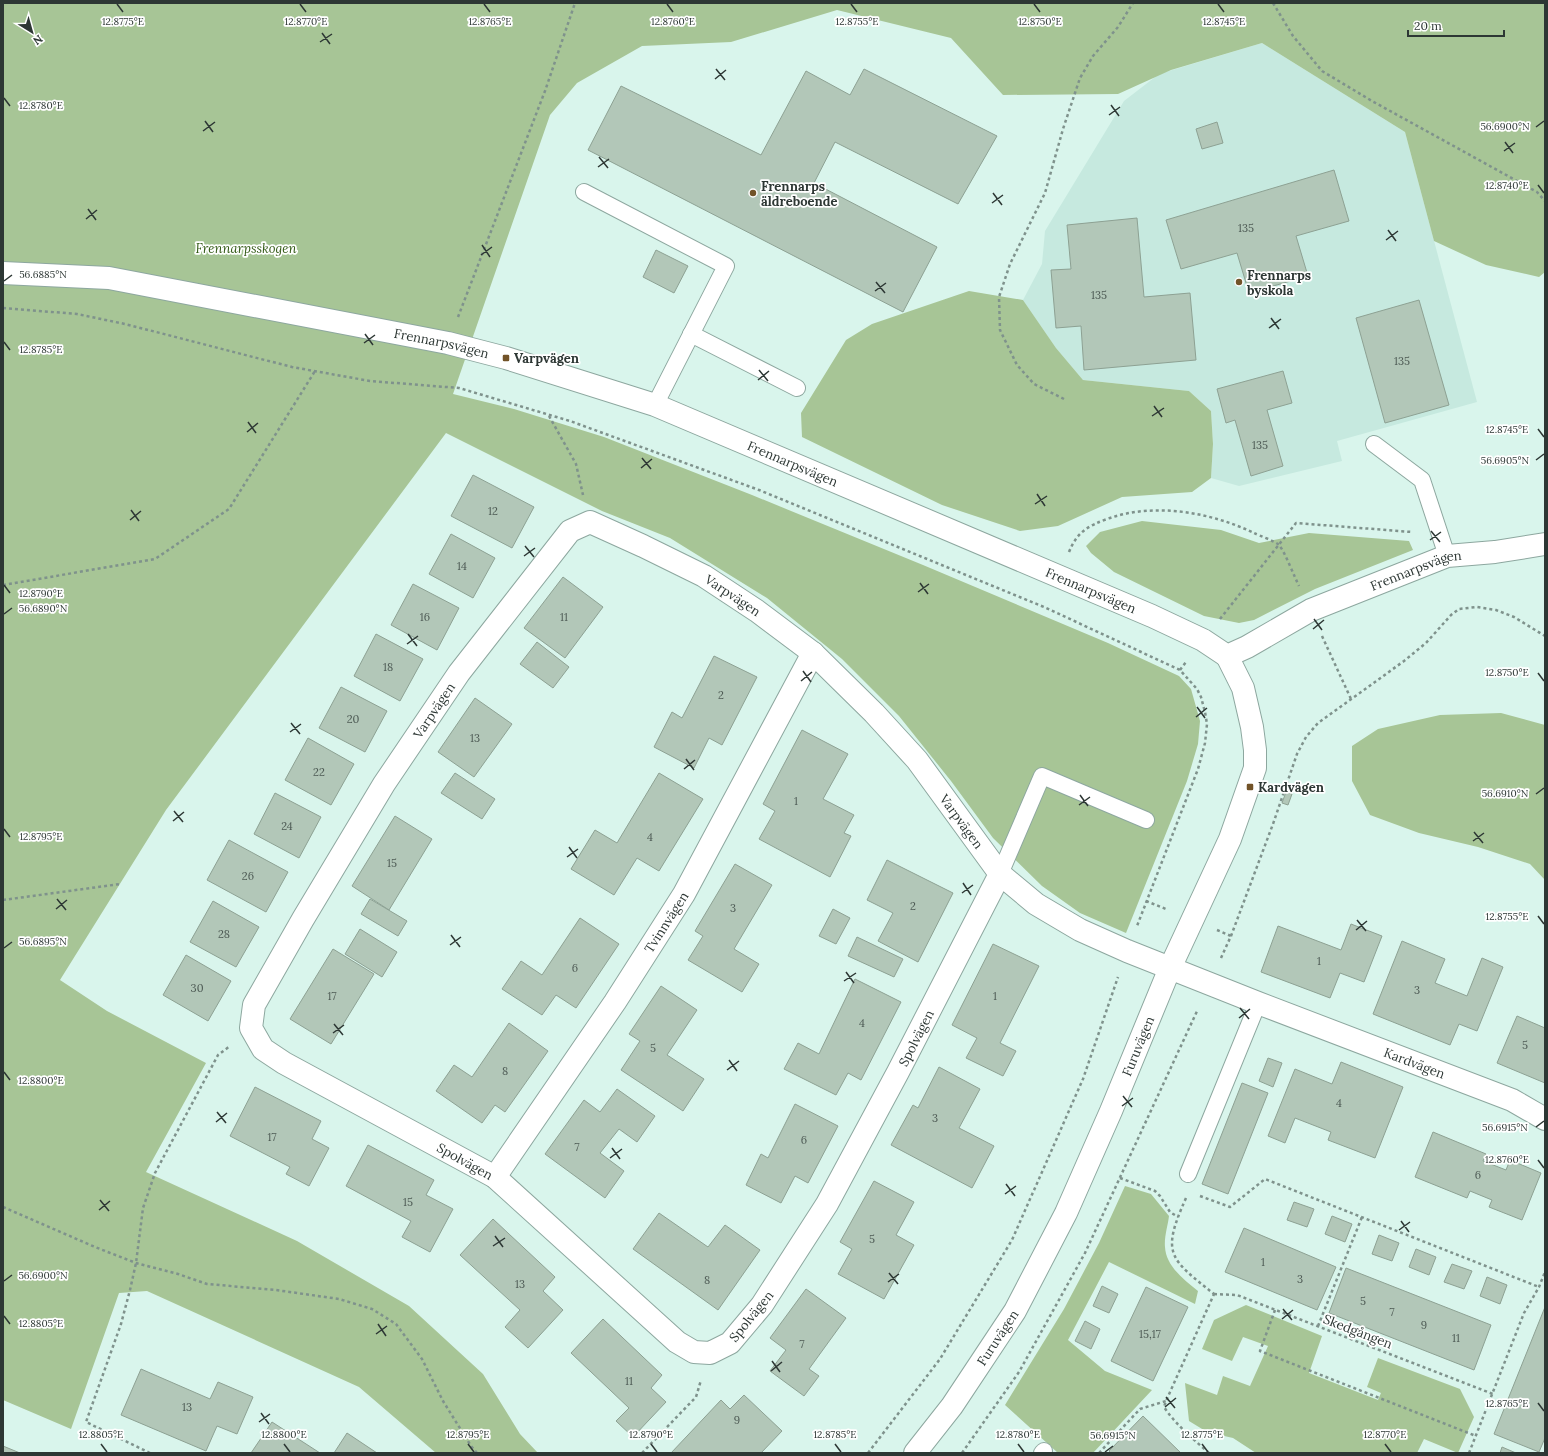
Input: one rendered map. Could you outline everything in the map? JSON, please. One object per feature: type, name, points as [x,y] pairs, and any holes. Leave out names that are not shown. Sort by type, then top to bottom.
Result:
[{"type":"street","name":"Frennarpsvägen","points":[[3,273],[109,278],[448,344],[506,358],[655,405],[1152,616],[1203,640],[1227,656],[1247,647],[1311,610],[1447,556],[1495,552],[1540,544]]},
{"type":"street","name":"Varpvägen","points":[[251,1028],[254,1005],[303,919],[384,784],[459,673],[570,531],[590,522],[704,576],[757,611],[813,653],[874,713],[917,760],[1000,874],[1036,904],[1080,930],[1127,952],[1170,968]]},
{"type":"street","name":"Tvinnvägen","points":[[495,1177],[615,1002],[684,894],[813,653]]},
{"type":"street","name":"Furuvägen","points":[[915,1453],[952,1406],[1015,1311],[1059,1227],[1108,1118],[1170,968],[1230,839],[1255,768],[1255,750],[1252,728],[1243,688],[1227,656]]},
{"type":"street","name":"Spolvägen","points":[[251,1028],[263,1049],[284,1063],[495,1177],[677,1342],[694,1352],[710,1353],[730,1343],[762,1305],[827,1204],[898,1072],[1000,874]]},
{"type":"street","name":"Kardvägen","points":[[1170,968],[1512,1100],[1545,1119]]},
{"type":"lane","points":[[584,192],[726,266],[655,405]]},
{"type":"lane","points":[[690,334],[797,388]]},
{"type":"lane","points":[[1374,444],[1422,480],[1447,556]]},
{"type":"lane","points":[[1000,874],[1042,776],[1146,820]]},
{"type":"lane","points":[[1188,1174],[1258,1003]]},
{"type":"path","points":[[448,344],[545,91],[575,3]]},
{"type":"path","points":[[1064,399],[1034,384],[1017,364],[1000,330],[999,297],[1010,264],[1045,193],[1063,129],[1080,78],[1093,56],[1118,27],[1133,3]]},
{"type":"path","points":[[1273,3],[1293,36],[1322,71],[1372,101],[1537,192],[1545,201]]},
{"type":"path","points":[[3,585],[155,559],[229,509],[315,371]]},
{"type":"path","points":[[548,415],[576,464],[590,522]]},
{"type":"path","points":[[1044,607],[1076,537],[1094,524],[1118,515],[1148,510],[1204,516],[1234,524],[1279,545],[1311,610],[1351,699]]},
{"type":"path","points":[[1180,670],[1296,523],[1440,534]]},
{"type":"path","points":[[3,900],[120,884]]},
{"type":"path","points":[[150,1453],[86,1422],[121,1324],[136,1263],[143,1208],[155,1173],[218,1056],[251,1028]]},
{"type":"path","points":[[1188,1174],[1189,1191],[1178,1217],[1172,1235],[1171,1244],[1180,1265],[1214,1294],[1164,1407],[1170,1416],[1209,1453]]},
{"type":"path","points":[[1120,1178],[1155,1191],[1170,1212],[1178,1217]]},
{"type":"path","points":[[1189,1191],[1230,1207],[1265,1179],[1539,1287]]},
{"type":"path","points":[[3,1207],[136,1263],[207,1284],[308,1294],[339,1299],[372,1309],[396,1324],[422,1358],[444,1401],[471,1446],[477,1453]]},
{"type":"path","points":[[1318,1326],[1362,1217]]},
{"type":"path","points":[[1469,1453],[1524,1313],[1539,1287],[1545,1272]]},
{"type":"path","name":"Skedgången","points":[[1214,1294],[1237,1295],[1493,1394]]},
{"type":"path","points":[[1275,1310],[1260,1351],[1476,1436]]},
{"type":"path","points":[[642,1453],[696,1397],[710,1353]]},
{"type":"path","points":[[1099,1453],[1140,1409],[1166,1401]]},
{"type":"shaded area","name":"Frennarps byskola","points":[[1262,43],[1405,132],[1477,402],[1337,441],[1342,461],[1239,486],[1211,478],[1213,444],[1211,411],[1189,391],[1083,380],[1056,348],[1023,300],[1042,264],[1045,231],[1124,101],[1159,74]]},
{"type":"green space","name":"Frennarpsskogen","points":[[3,3],[1545,3],[1545,272],[1539,277],[1486,265],[1434,241],[1405,132],[1262,43],[1171,70],[1118,94],[1003,95],[951,38],[837,10],[731,42],[642,46],[577,83],[550,115],[453,394],[514,409],[604,437],[752,495],[923,565],[1108,643],[1179,676],[1191,689],[1200,721],[1198,744],[1187,781],[1126,933],[1080,913],[1042,886],[993,838],[951,781],[899,716],[842,659],[767,598],[670,538],[602,511],[446,433],[166,810],[60,980],[107,1011],[206,1063],[146,1172],[297,1241],[409,1306],[483,1374],[520,1434],[538,1453],[436,1453],[359,1387],[147,1291],[119,1293],[71,1429],[3,1400]]},
{"type":"green space","points":[[969,291],[1023,300],[1056,348],[1083,380],[1189,391],[1211,411],[1213,444],[1211,478],[1192,492],[1122,497],[1058,526],[1020,531],[942,505],[802,437],[801,413],[846,340],[872,324]]},
{"type":"green space","points":[[1142,521],[1221,530],[1259,543],[1309,533],[1409,541],[1413,550],[1315,589],[1254,620],[1239,623],[1204,616],[1114,572],[1091,553],[1086,546],[1100,532]]},
{"type":"green space","points":[[1501,713],[1545,725],[1545,880],[1530,864],[1478,847],[1419,833],[1370,815],[1352,781],[1352,746],[1378,729],[1440,715]]},
{"type":"green space","points":[[1125,1186],[1151,1194],[1169,1216],[1165,1239],[1166,1254],[1177,1272],[1198,1291],[1195,1304],[1109,1262],[1068,1340],[1105,1371],[1152,1390],[1093,1453],[1058,1453],[1005,1405],[1064,1309],[1099,1243]]},
{"type":"green space","points":[[1246,1305],[1322,1336],[1309,1373],[1378,1400],[1381,1393],[1367,1387],[1378,1358],[1460,1389],[1474,1417],[1458,1453],[1424,1439],[1417,1453],[1256,1453],[1233,1438],[1207,1432],[1189,1421],[1185,1383],[1217,1395],[1223,1376],[1250,1386],[1268,1346],[1243,1337],[1232,1361],[1202,1349],[1214,1320]]},
{"type":"building","name":"Frennarps äldreboende","points":[[864,69],[997,136],[958,204],[835,142],[814,183],[937,247],[903,312],[588,150],[621,86],[761,155],[806,71],[850,95]]},
{"type":"building","points":[[1217,122],[1223,143],[1202,149],[1196,129]]},
{"type":"building","points":[[1334,170],[1349,221],[1296,236],[1308,276],[1249,293],[1237,253],[1181,269],[1166,220]]},
{"type":"building","points":[[1137,218],[1144,297],[1190,293],[1196,360],[1084,370],[1081,326],[1056,328],[1051,270],[1071,269],[1067,225]]},
{"type":"building","points":[[656,250],[688,266],[674,293],[643,277]]},
{"type":"building","points":[[1419,300],[1449,405],[1385,423],[1356,318]]},
{"type":"building","points":[[1283,371],[1292,403],[1267,410],[1283,466],[1251,476],[1235,420],[1226,423],[1217,389]]},
{"type":"building","points":[[473,475],[534,507],[512,548],[451,516]]},
{"type":"building","points":[[451,534],[495,558],[473,598],[429,574]]},
{"type":"building","points":[[563,577],[603,607],[565,658],[524,628]]},
{"type":"building","points":[[413,584],[459,608],[437,650],[391,625]]},
{"type":"building","points":[[376,634],[423,659],[400,701],[354,676]]},
{"type":"building","points":[[537,642],[569,667],[553,688],[520,664]]},
{"type":"building","points":[[714,656],[757,677],[722,745],[709,738],[694,768],[654,747],[672,712],[682,718]]},
{"type":"building","points":[[341,687],[387,711],[365,752],[319,728]]},
{"type":"building","points":[[475,698],[512,724],[474,777],[438,752]]},
{"type":"building","points":[[802,730],[848,754],[823,799],[854,815],[844,833],[851,836],[830,877],[759,839],[775,811],[763,804]]},
{"type":"building","points":[[308,738],[354,764],[331,805],[285,780]]},
{"type":"building","points":[[455,773],[495,799],[482,819],[441,793]]},
{"type":"building","points":[[659,773],[703,799],[659,871],[637,858],[614,895],[571,869],[595,830],[617,843]]},
{"type":"building","points":[[1286,792],[1292,794],[1288,805],[1282,803]]},
{"type":"building","points":[[275,793],[321,817],[299,858],[254,834]]},
{"type":"building","points":[[395,816],[432,839],[389,910],[352,886]]},
{"type":"building","points":[[229,840],[288,872],[266,912],[207,880]]},
{"type":"building","points":[[887,860],[953,893],[918,962],[878,941],[893,913],[867,900]]},
{"type":"building","points":[[735,864],[772,885],[734,949],[759,964],[742,992],[688,960],[703,936],[695,931]]},
{"type":"building","points":[[370,899],[407,921],[398,936],[361,914]]},
{"type":"building","points":[[213,901],[259,927],[236,967],[190,942]]},
{"type":"building","points":[[833,909],[850,918],[836,944],[819,936]]},
{"type":"building","points":[[580,918],[619,944],[576,1008],[556,995],[542,1015],[502,989],[521,961],[542,975]]},
{"type":"building","points":[[1351,924],[1382,936],[1364,982],[1340,973],[1330,998],[1261,972],[1278,926],[1341,950]]},
{"type":"building","points":[[360,929],[397,952],[382,977],[345,954]]},
{"type":"building","points":[[857,937],[903,959],[894,977],[848,956]]},
{"type":"building","points":[[1402,941],[1445,959],[1435,983],[1467,996],[1482,958],[1503,967],[1477,1031],[1459,1024],[1450,1045],[1373,1014]]},
{"type":"building","points":[[993,944],[1039,966],[1000,1043],[1016,1051],[1003,1076],[966,1058],[977,1038],[952,1025]]},
{"type":"building","points":[[333,949],[374,974],[331,1044],[290,1019]]},
{"type":"building","points":[[186,955],[231,981],[208,1021],[163,995]]},
{"type":"building","points":[[855,979],[901,1002],[861,1080],[848,1073],[836,1095],[784,1069],[798,1043],[819,1054]]},
{"type":"building","points":[[661,986],[697,1010],[667,1055],[704,1079],[683,1111],[621,1070],[640,1041],[629,1034]]},
{"type":"building","points":[[1517,1016],[1545,1028],[1545,1083],[1497,1063]]},
{"type":"building","points":[[509,1023],[548,1051],[505,1112],[495,1105],[482,1123],[436,1091],[454,1065],[472,1077]]},
{"type":"building","points":[[1268,1058],[1282,1063],[1273,1087],[1259,1081]]},
{"type":"building","points":[[1341,1062],[1403,1087],[1375,1158],[1328,1140],[1331,1132],[1295,1118],[1285,1143],[1268,1136],[1295,1069],[1332,1084]]},
{"type":"building","points":[[939,1067],[980,1089],[959,1128],[994,1146],[972,1188],[891,1145],[913,1105],[918,1108]]},
{"type":"building","points":[[1242,1083],[1268,1093],[1228,1194],[1202,1184]]},
{"type":"building","points":[[255,1087],[321,1121],[312,1139],[329,1148],[309,1186],[286,1174],[290,1167],[230,1136]]},
{"type":"building","points":[[617,1089],[655,1116],[637,1142],[619,1129],[600,1153],[624,1171],[605,1198],[545,1154],[584,1100],[600,1112]]},
{"type":"building","points":[[795,1104],[838,1126],[808,1183],[795,1176],[781,1203],[746,1185],[761,1154],[768,1158]]},
{"type":"building","points":[[1433,1132],[1486,1154],[1483,1161],[1506,1170],[1510,1160],[1541,1173],[1522,1220],[1489,1207],[1492,1200],[1470,1191],[1467,1198],[1415,1177]]},
{"type":"building","points":[[368,1145],[434,1180],[426,1195],[453,1209],[430,1252],[402,1237],[411,1221],[346,1186]]},
{"type":"building","points":[[874,1181],[914,1202],[896,1235],[914,1245],[884,1299],[838,1274],[852,1249],[840,1242]]},
{"type":"building","points":[[1294,1202],[1314,1209],[1307,1227],[1287,1220]]},
{"type":"building","points":[[659,1213],[708,1247],[725,1225],[760,1250],[718,1310],[633,1249]]},
{"type":"building","points":[[1332,1216],[1352,1224],[1345,1242],[1325,1234]]},
{"type":"building","points":[[493,1219],[555,1277],[543,1291],[563,1310],[528,1348],[505,1327],[520,1310],[460,1255]]},
{"type":"building","points":[[1244,1228],[1336,1267],[1317,1310],[1225,1272]]},
{"type":"building","points":[[1379,1235],[1399,1243],[1392,1261],[1372,1254]]},
{"type":"building","points":[[1416,1249],[1436,1257],[1429,1275],[1409,1267]]},
{"type":"building","points":[[1452,1264],[1472,1271],[1464,1289],[1444,1282]]},
{"type":"building","points":[[1346,1268],[1491,1325],[1474,1370],[1329,1313]]},
{"type":"building","points":[[1487,1277],[1507,1285],[1500,1304],[1480,1296]]},
{"type":"building","points":[[1102,1286],[1118,1294],[1109,1313],[1093,1306]]},
{"type":"building","points":[[1146,1287],[1188,1307],[1153,1381],[1111,1361]]},
{"type":"building","points":[[806,1289],[846,1318],[809,1369],[819,1376],[804,1396],[770,1371],[786,1350],[770,1338]]},
{"type":"building","points":[[1545,1307],[1545,1438],[1539,1452],[1494,1434]]},
{"type":"building","points":[[603,1319],[662,1375],[651,1388],[666,1402],[633,1437],[616,1421],[629,1408],[571,1353]]},
{"type":"building","points":[[1085,1321],[1100,1329],[1091,1349],[1075,1341]]},
{"type":"building","points":[[141,1369],[210,1399],[218,1382],[253,1397],[237,1434],[217,1426],[206,1451],[121,1415]]},
{"type":"building","points":[[744,1395],[782,1431],[761,1453],[671,1453],[721,1400],[730,1409]]},
{"type":"building","points":[[1143,1416],[1181,1453],[1111,1453],[1109,1451]]},
{"type":"building","points":[[272,1422],[320,1453],[251,1453]]},
{"type":"building","points":[[347,1433],[377,1453],[334,1453]]},
{"type":"building","points":[[3,1446],[20,1453],[3,1453]]},
{"type":"building","points":[[1502,1447],[1516,1453],[1500,1453]]},
{"type":"place","name":"Frennarps äldreboende","points":[[753,193]]},
{"type":"place","name":"Frennarps byskola","points":[[1239,282]]},
{"type":"place","name":"Varpvägen","points":[[506,358]]},
{"type":"place","name":"Kardvägen","points":[[1250,787]]}]
